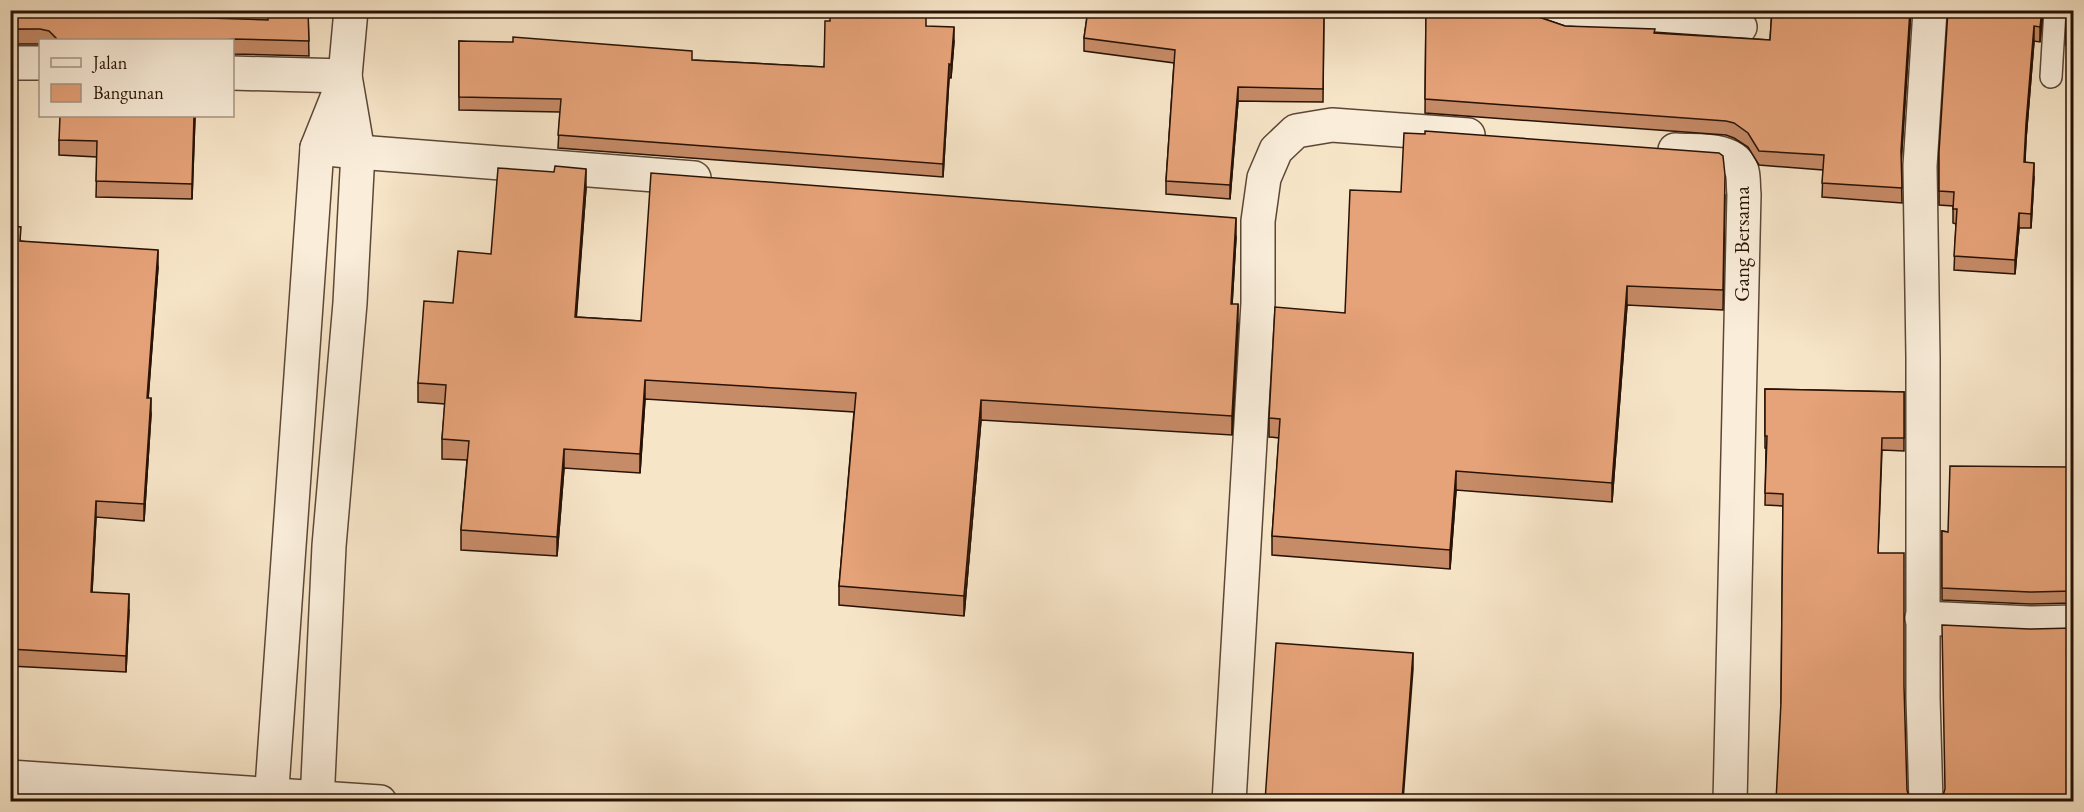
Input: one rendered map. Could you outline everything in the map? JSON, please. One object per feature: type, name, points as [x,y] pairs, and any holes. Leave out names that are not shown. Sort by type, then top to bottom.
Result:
[{"type":"street","points":[[317,799],[329,546],[350,303],[358,152],[345,76],[351,10]]},
{"type":"street","points":[[1534,10],[1566,22],[1740,27]]},
{"type":"street","points":[[1926,801],[1922,618],[1923,357],[1920,166],[1930,10]]},
{"type":"street","points":[[10,63],[39,63]]},
{"type":"street","points":[[234,73],[345,76]]},
{"type":"street","points":[[272,798],[317,148],[345,76]]},
{"type":"street","points":[[1228,801],[1258,303],[1258,221],[1264,178],[1276,150],[1296,131],[1332,125],[1498,137]]},
{"type":"street","points":[[317,148],[725,180]]},
{"type":"street","name":"Gang Bersama","points":[[1641,148],[1725,154],[1736,159],[1742,171],[1744,195],[1730,801]]},
{"type":"street","points":[[1223,217],[1258,221]]},
{"type":"street","points":[[307,299],[350,303]]},
{"type":"street","points":[[289,545],[329,546]]},
{"type":"street","points":[[1922,618],[2030,623],[2073,622]]},
{"type":"street","points":[[10,777],[272,798],[380,801]]},
{"type":"lane","points":[[2051,77],[2055,10]]},
{"type":"building","points":[[268,10],[308,10],[309,41],[56,39],[49,31],[17,29],[18,12],[268,20]]},
{"type":"building","points":[[830,10],[926,10],[926,26],[954,27],[951,65],[949,64],[943,164],[558,135],[561,99],[459,97],[459,41],[513,42],[513,37],[692,51],[692,60],[824,67],[825,21],[830,21]]},
{"type":"building","points":[[1088,10],[1324,11],[1323,89],[1238,87],[1230,185],[1166,181],[1175,50],[1084,38]]},
{"type":"building","points":[[1426,10],[1524,10],[1565,26],[1655,29],[1654,33],[1770,40],[1772,10],[1910,10],[1901,151],[1902,188],[1822,183],[1824,155],[1759,151],[1748,133],[1734,123],[1726,121],[1425,99]]},
{"type":"building","points":[[1948,10],[2042,10],[2040,27],[2034,26],[2026,124],[2024,162],[2034,163],[2031,214],[2019,213],[2015,260],[1954,256],[1957,209],[1953,209],[1954,192],[1939,191],[1939,152]]},
{"type":"building","points":[[2067,10],[2073,10],[2073,32],[2066,31]]},
{"type":"building","points":[[60,117],[194,117],[192,184],[96,181],[97,141],[59,140]]},
{"type":"building","points":[[1425,131],[1719,153],[1723,156],[1725,175],[1723,290],[1627,286],[1612,483],[1456,471],[1450,550],[1272,536],[1280,419],[1269,418],[1275,307],[1345,313],[1350,190],[1401,192],[1404,133],[1425,134]]},
{"type":"building","points":[[555,166],[586,169],[575,317],[641,321],[651,173],[1236,218],[1231,304],[1238,304],[1232,416],[981,400],[964,596],[839,586],[856,393],[645,380],[640,454],[564,449],[557,537],[461,530],[469,441],[442,439],[446,385],[418,383],[424,301],[453,303],[458,251],[491,254],[498,168],[554,172]]},
{"type":"building","points":[[10,226],[21,227],[20,241],[158,250],[147,398],[151,398],[144,504],[96,501],[91,592],[129,594],[126,656],[10,649]]},
{"type":"building","points":[[1765,389],[1904,392],[1904,438],[1882,438],[1878,553],[1904,553],[1907,790],[1913,801],[1776,801],[1781,702],[1783,494],[1765,493],[1767,436],[1765,436]]},
{"type":"building","points":[[1950,466],[2073,467],[2073,591],[2030,592],[1942,588],[1942,531],[1948,532]]},
{"type":"building","points":[[1942,625],[2029,629],[2073,628],[2073,801],[1939,801],[1945,789]]},
{"type":"building","points":[[1276,643],[1413,653],[1402,801],[1265,801]]}]
